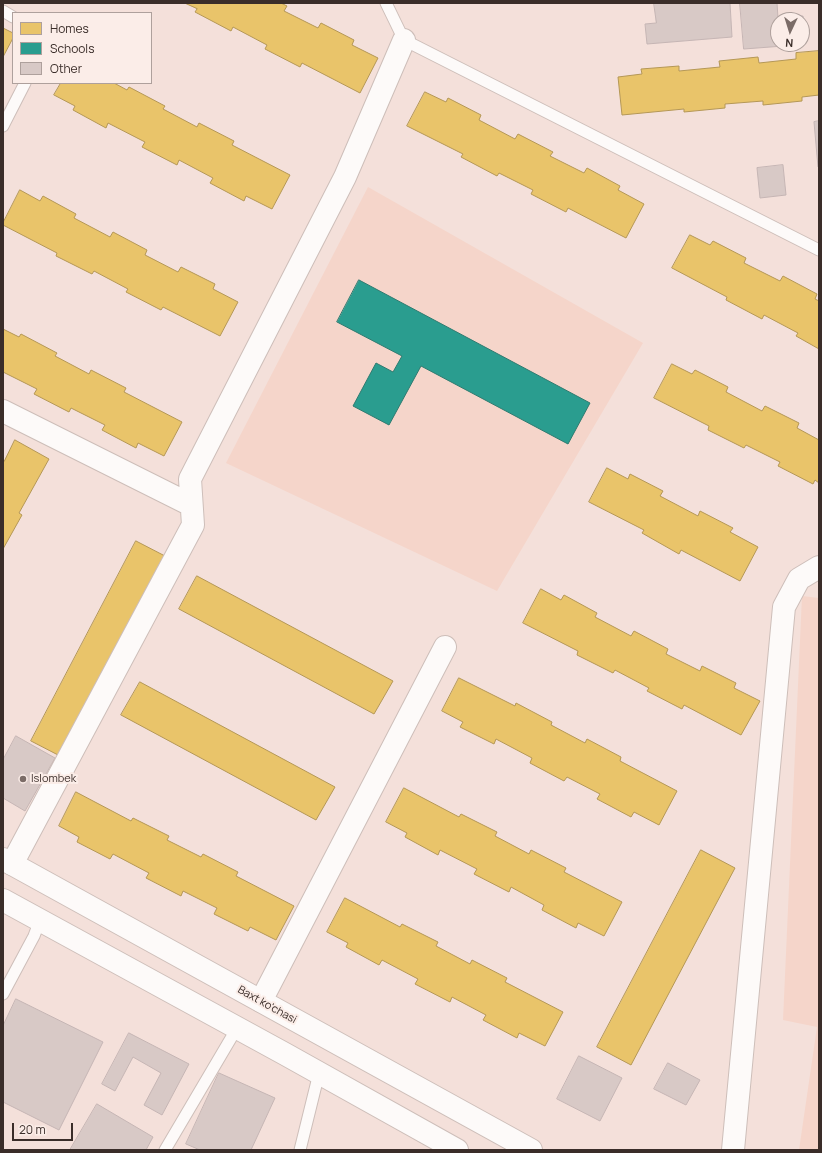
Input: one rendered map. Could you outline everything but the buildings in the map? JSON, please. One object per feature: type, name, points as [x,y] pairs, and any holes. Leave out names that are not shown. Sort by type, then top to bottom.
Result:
[{"type":"street","points":[[8,861],[193,524],[190,479],[345,177],[404,40]]},
{"type":"street","points":[[3,411],[191,505]]},
{"type":"street","points":[[733,1150],[784,607],[799,579],[819,567]]},
{"type":"street","points":[[261,1001],[445,647]]},
{"type":"street","name":"Baxt ko'chasi","points":[[8,861],[531,1150]]},
{"type":"street","points":[[40,920],[57,889]]},
{"type":"street","points":[[3,900],[457,1150]]},
{"type":"lane","points":[[386,3],[404,40],[819,250]]},
{"type":"lane","points":[[3,11],[12,16]]},
{"type":"lane","points":[[3,126],[24,84]]},
{"type":"lane","points":[[3,994],[34,936],[40,920]]},
{"type":"lane","points":[[164,1150],[237,1028]]},
{"type":"lane","points":[[300,1150],[319,1073]]},
{"type":"shaded area","points":[[368,187],[643,343],[497,591],[226,463]]},
{"type":"shaded area","points":[[802,596],[819,598],[819,1150],[799,1150],[817,1027],[783,1020]]},
{"type":"place","name":"Islombek","points":[[23,779]]}]
